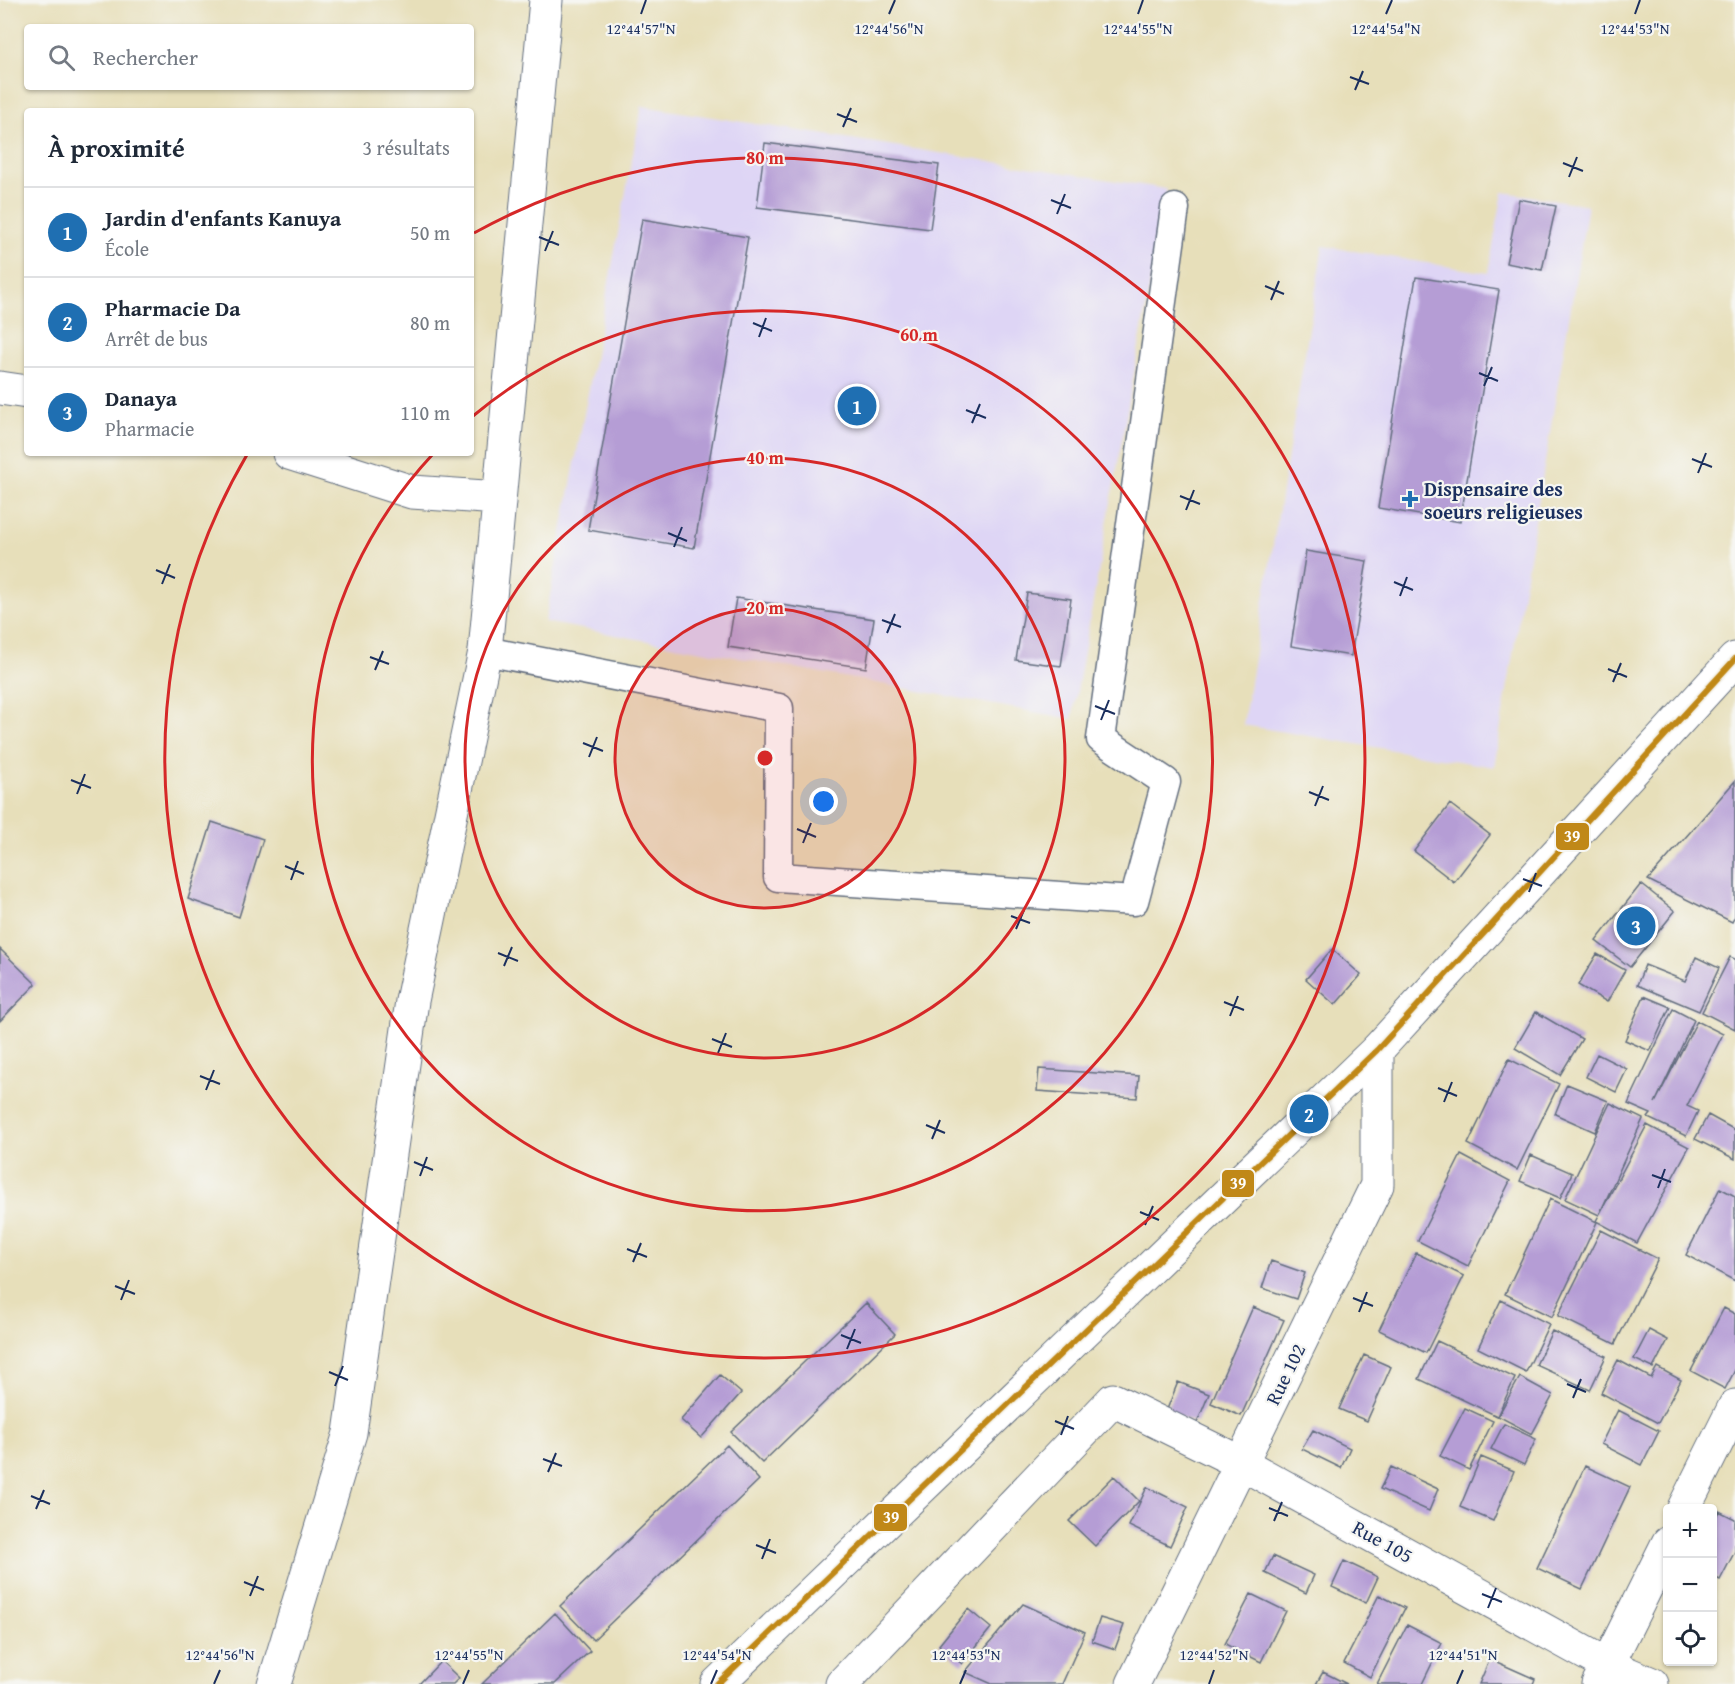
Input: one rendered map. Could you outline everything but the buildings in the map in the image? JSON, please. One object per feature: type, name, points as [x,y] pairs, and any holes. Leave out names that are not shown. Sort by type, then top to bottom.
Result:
[{"type":"main road","points":[[274,1684],[350,1433],[412,1001],[485,651],[546,0]]},
{"type":"main road","points":[[0,388],[24,392]]},
{"type":"main road","points":[[298,456],[412,492],[499,498]]},
{"type":"main road","points":[[717,1684],[1377,1050],[1735,659]]},
{"type":"main road","name":"Rue 102","points":[[1133,1684],[1377,1185],[1377,1050]]},
{"type":"main road","name":"Rue 105","points":[[842,1684],[1113,1400],[1241,1463],[1602,1675],[1652,1684]]},
{"type":"main road","points":[[1686,1504],[1735,1406]]},
{"type":"main road","points":[[1602,1675],[1663,1553]]},
{"type":"lane","points":[[485,651],[779,708],[778,877],[1134,901],[1166,782],[1101,739],[1175,208]]},
{"type":"shaded area","points":[[642,106],[1167,189],[1072,719],[545,622]]},
{"type":"shaded area","name":"Dispensaire des soeurs religieuses","points":[[1503,192],[1588,205],[1494,767],[1243,725],[1323,246],[1488,273]]},
{"type":"transit line","name":"39","points":[[717,1684],[1377,1050],[1735,659]]},
{"type":"place","name":"Jardin d'enfants Kanuya","points":[[857,406]]},
{"type":"place","name":"Dispensaire des soeurs religieuses","points":[[1410,499]]},
{"type":"place","name":"Danaya","points":[[1636,926]]},
{"type":"place","name":"Pharmacie Da","points":[[1309,1114]]}]
